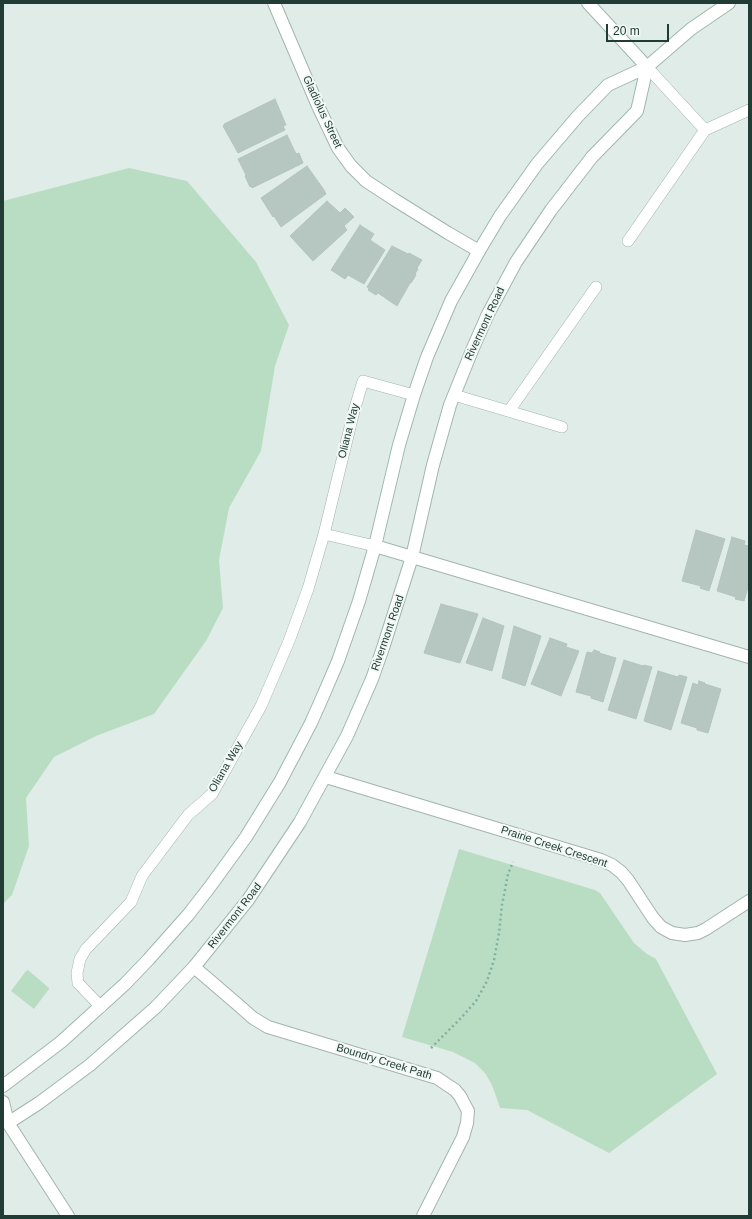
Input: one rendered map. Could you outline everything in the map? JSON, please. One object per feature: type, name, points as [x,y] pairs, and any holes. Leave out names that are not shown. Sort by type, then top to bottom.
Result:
[{"type":"street","name":"Gladiolus Street","points":[[274,3],[318,106],[338,148],[351,166],[366,180],[395,200],[448,233],[479,250]]},
{"type":"street","points":[[588,3],[647,67]]},
{"type":"street","points":[[3,1086],[61,1042],[101,1007],[148,960],[205,894],[246,837],[280,782],[311,723],[338,661],[359,600],[375,546],[399,445],[427,357],[451,301],[479,250],[512,199],[537,164],[578,116],[608,85],[647,67],[691,28],[729,3]]},
{"type":"street","name":"Rivermont Road","points":[[8,1123],[90,1065],[156,1007],[194,967],[239,912],[266,875],[300,822],[326,777],[347,736],[374,673],[412,557],[440,440],[454,395],[488,314],[516,262],[550,210],[592,157],[637,110],[647,67]]},
{"type":"street","points":[[375,546],[749,657]]},
{"type":"street","name":"Prairie Creek Crescent","points":[[326,777],[601,860],[612,865],[621,872],[653,918],[661,927],[672,933],[685,935],[706,929],[749,901]]},
{"type":"street","name":"Boundry Creek Path","points":[[194,967],[236,1003],[268,1027],[437,1078],[456,1090],[468,1111],[465,1130],[457,1151],[423,1216]]},
{"type":"street","points":[[3,1102],[8,1123],[68,1216]]},
{"type":"lane","points":[[647,67],[705,130]]},
{"type":"lane","points":[[628,241],[705,130],[749,110]]},
{"type":"lane","points":[[509,411],[596,287]]},
{"type":"lane","name":"Oliana Way","points":[[101,1007],[78,983],[77,973],[80,960],[86,949],[131,902],[142,876],[188,816],[212,794],[261,706],[308,588],[324,534],[354,411],[363,381],[414,395]]},
{"type":"lane","points":[[454,395],[562,427]]},
{"type":"lane","points":[[324,534],[375,546]]},
{"type":"path","points":[[431,1048],[476,1001],[487,981],[494,960],[508,874],[513,862]]},
{"type":"green space","points":[[129,168],[187,181],[256,262],[289,325],[275,366],[261,451],[229,508],[219,560],[223,608],[206,641],[154,714],[96,736],[54,757],[26,798],[29,846],[12,895],[4,903],[3,924],[3,201]]},
{"type":"green space","points":[[459,849],[595,890],[600,893],[634,943],[647,954],[656,959],[717,1074],[609,1153],[527,1110],[500,1108],[492,1085],[485,1073],[475,1063],[453,1052],[402,1037]]},
{"type":"green space","points":[[28,970],[49,988],[34,1009],[11,991]]},
{"type":"building","points":[[275,99],[286,125],[283,126],[285,130],[238,153],[223,126],[224,124]]},
{"type":"building","points":[[287,135],[296,154],[299,153],[303,163],[252,188],[251,186],[250,187],[238,159]]},
{"type":"building","points":[[307,166],[326,194],[281,227],[261,198]]},
{"type":"building","points":[[327,201],[340,213],[345,208],[354,217],[344,226],[347,230],[313,261],[290,236]]},
{"type":"building","points":[[360,225],[374,234],[370,240],[385,250],[364,284],[348,275],[345,279],[331,270]]},
{"type":"building","points":[[392,246],[422,260],[417,268],[416,275],[397,306],[378,293],[376,295],[368,290],[369,289],[367,287]]},
{"type":"building","points":[[696,530],[725,539],[709,591],[700,588],[701,586],[682,581]]},
{"type":"building","points":[[732,537],[745,541],[744,545],[749,546],[749,584],[744,601],[735,599],[736,597],[717,591]]},
{"type":"building","points":[[441,604],[478,614],[460,663],[424,653]]},
{"type":"building","points":[[483,618],[504,626],[492,671],[466,663]]},
{"type":"building","points":[[514,626],[541,636],[525,686],[502,678]]},
{"type":"building","points":[[550,638],[567,644],[566,647],[579,651],[561,696],[531,684]]},
{"type":"building","points":[[594,650],[616,658],[603,702],[591,698],[591,696],[576,692],[587,652],[592,653]]},
{"type":"building","points":[[624,660],[643,666],[652,667],[636,719],[608,710]]},
{"type":"building","points":[[658,671],[678,677],[679,675],[687,677],[671,730],[644,721]]},
{"type":"building","points":[[699,681],[721,689],[708,733],[681,723],[693,683],[698,685]]}]
